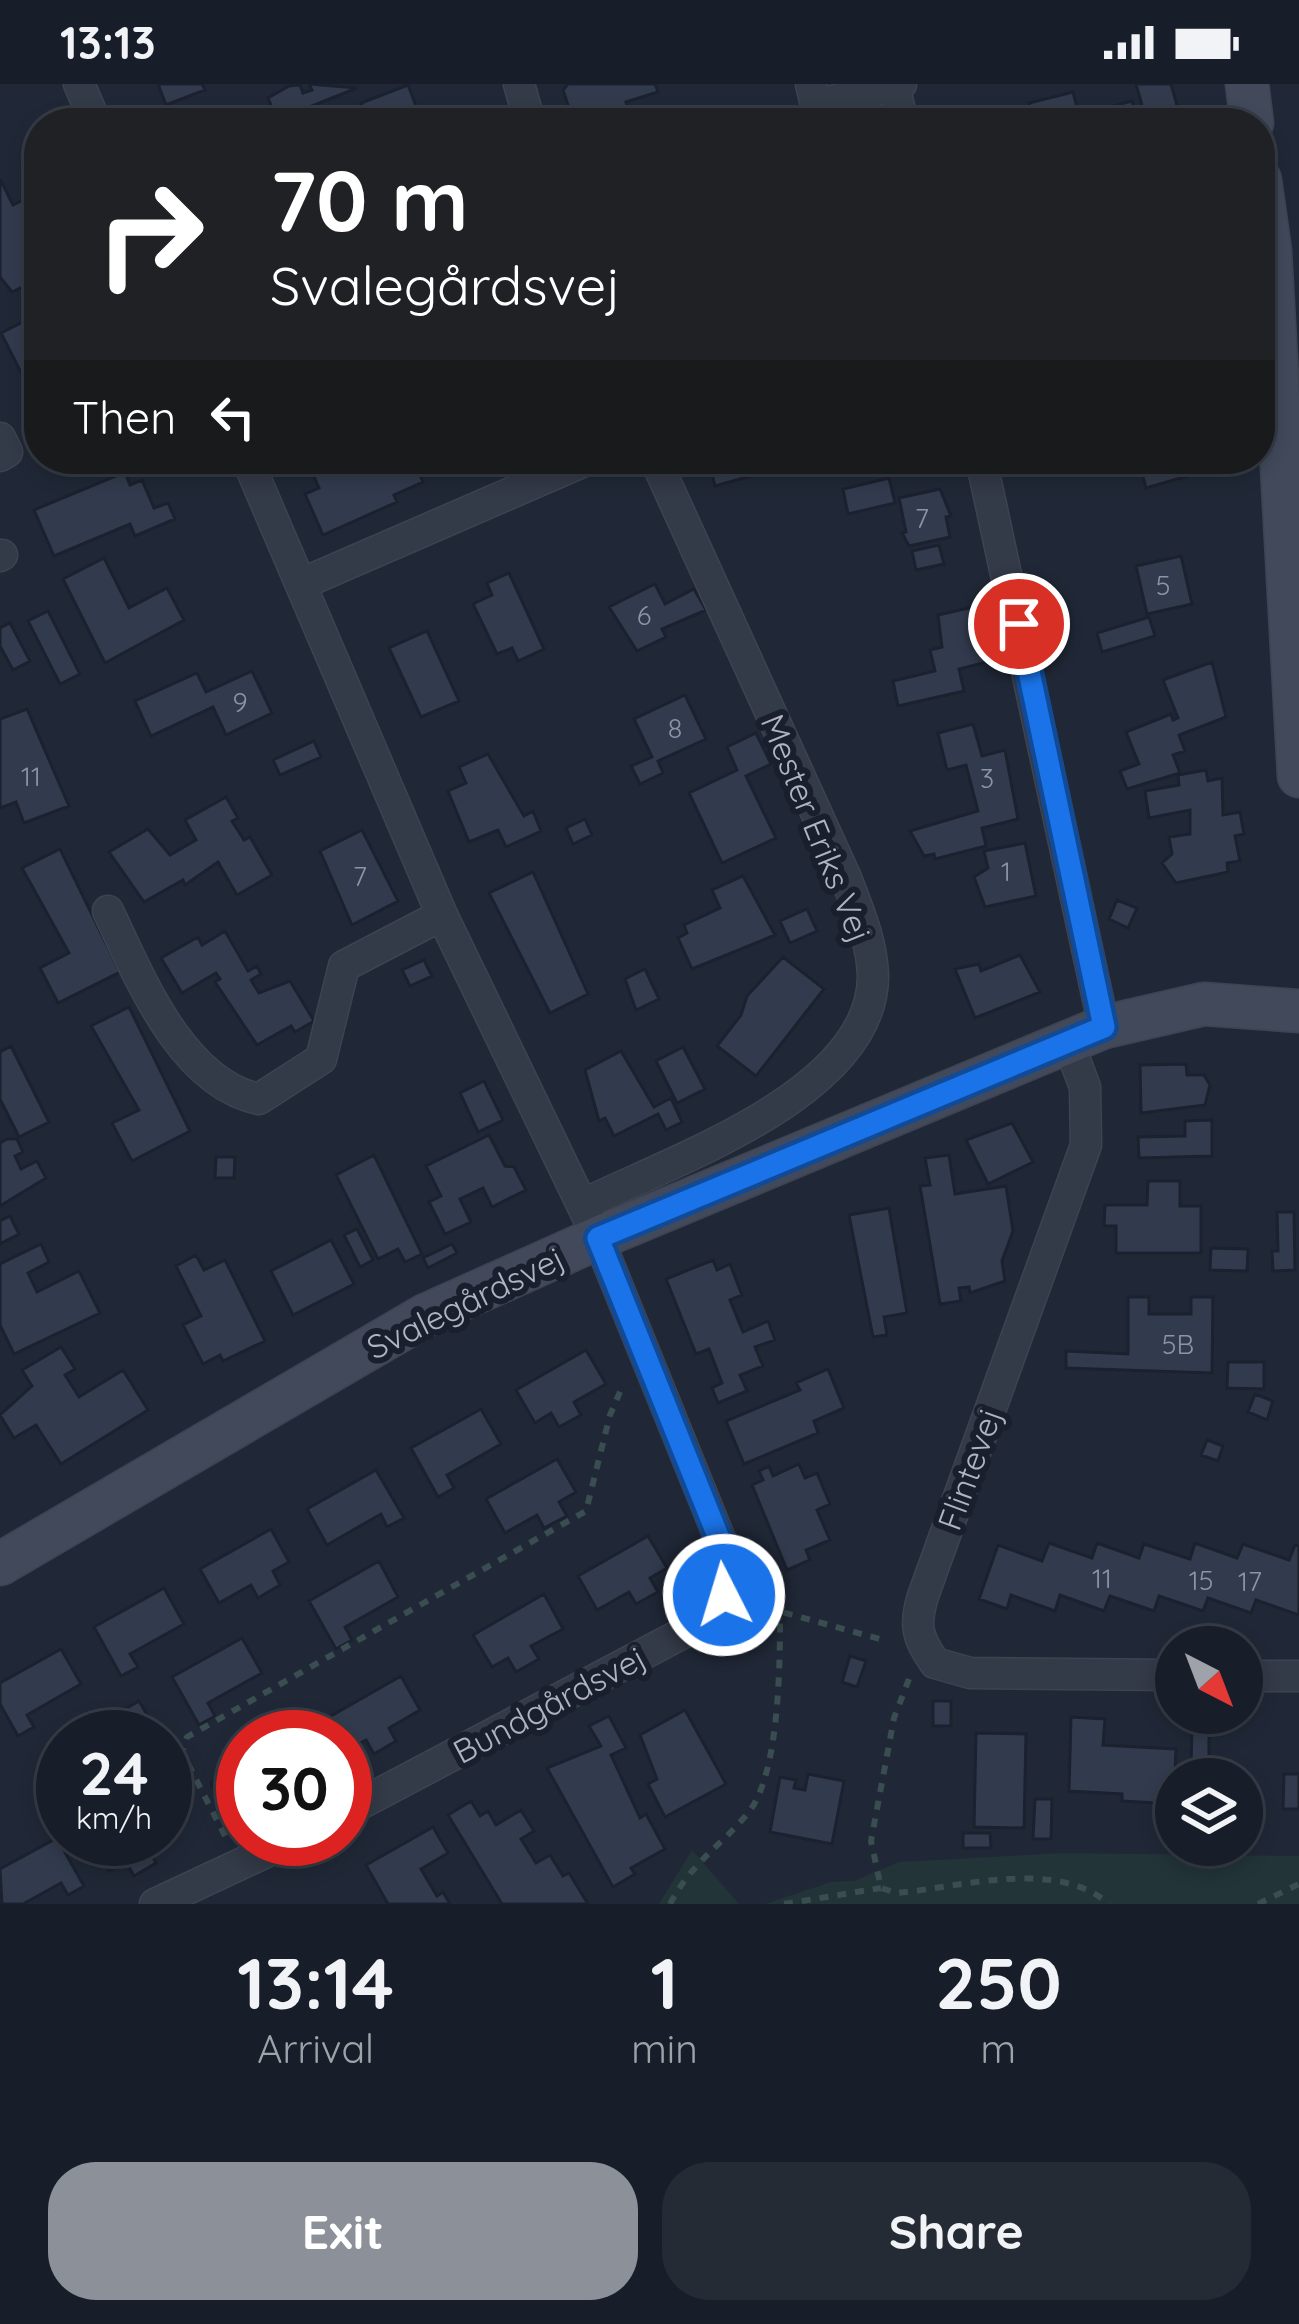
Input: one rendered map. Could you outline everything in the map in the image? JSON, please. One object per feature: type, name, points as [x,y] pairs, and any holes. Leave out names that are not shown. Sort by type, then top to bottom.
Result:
[{"type":"street","points":[[814,94],[897,85]]},
{"type":"street","points":[[1284,251],[1299,776]]},
{"type":"street","points":[[0,438],[7,452],[0,456]]},
{"type":"street","points":[[253,474],[442,915],[590,1221],[726,1556],[724,1595]]},
{"type":"street","points":[[301,584],[554,474]]},
{"type":"street","name":"Mester Eriks Vej","points":[[590,1221],[814,1081],[862,1025],[873,978],[866,929],[846,878],[662,474]]},
{"type":"street","name":"Flintevej","points":[[912,1647],[915,1620],[1086,1144],[1086,1035],[984,474]]},
{"type":"street","points":[[108,911],[161,1020],[231,1094],[259,1100],[321,1059],[344,966],[442,915]]},
{"type":"street","name":"Svalegårdsvej","points":[[0,1564],[590,1221],[1086,1035],[1204,1004],[1299,1011]]},
{"type":"street","name":"Bundgårdsvej","points":[[372,1798],[683,1633],[709,1616],[724,1595]]},
{"type":"street","points":[[912,1647],[935,1663],[970,1673],[1155,1675]]},
{"type":"street","points":[[1263,1676],[1299,1676]]},
{"type":"street","points":[[155,1904],[241,1867]]},
{"type":"path","points":[[241,1867],[182,1752],[187,1737],[586,1510],[617,1398],[625,1381],[650,1367]]},
{"type":"path","points":[[724,1595],[912,1647],[871,1841],[881,1888]]},
{"type":"path","points":[[670,1904],[696,1861],[750,1811],[760,1791],[780,1692],[780,1612]]},
{"type":"path","points":[[784,1904],[881,1888],[897,1894],[1054,1878],[1091,1888],[1109,1904]]},
{"type":"path","points":[[1258,1904],[1299,1884]]},
{"type":"shaded area","points":[[692,1850],[739,1904],[659,1904]]},
{"type":"shaded area","points":[[1063,1853],[1155,1854],[1155,1866],[1263,1866],[1263,1856],[1299,1856],[1299,1904],[765,1904],[831,1882],[854,1881],[899,1862]]},
{"type":"building","points":[[158,84],[202,84],[205,90],[166,105]]},
{"type":"building","points":[[309,84],[357,88],[307,108],[272,108],[268,98],[289,86],[300,85],[303,93],[312,90]]},
{"type":"building","points":[[568,84],[655,84],[658,92],[626,102],[628,108],[569,108],[563,90]]},
{"type":"building","points":[[1136,84],[1171,84],[1178,108],[1143,108]]},
{"type":"building","points":[[408,85],[417,108],[363,108],[361,103]]},
{"type":"building","points":[[1073,92],[1077,108],[1030,108],[1029,103]]},
{"type":"building","points":[[1132,101],[1134,108],[1106,108]]},
{"type":"building","points":[[0,179],[13,205],[24,200],[24,286],[12,292],[0,277]]},
{"type":"building","points":[[24,322],[24,378],[1,333]]},
{"type":"building","points":[[126,474],[130,485],[142,480],[154,508],[168,503],[175,519],[135,536],[130,524],[54,556],[34,510]]},
{"type":"building","points":[[313,474],[420,474],[423,482],[394,495],[397,502],[323,535],[305,494],[319,488]]},
{"type":"building","points":[[712,474],[758,474],[715,486]]},
{"type":"building","points":[[1142,474],[1191,475],[1146,488]]},
{"type":"building","points":[[889,478],[895,503],[848,514],[843,489]]},
{"type":"building","points":[[940,489],[951,516],[946,517],[950,537],[909,546],[902,533],[906,532],[899,498]]},
{"type":"building","points":[[939,545],[944,564],[916,570],[912,551]]},
{"type":"building","points":[[1181,556],[1192,604],[1147,614],[1136,566]]},
{"type":"building","points":[[104,558],[129,608],[167,588],[184,620],[105,663],[63,579]]},
{"type":"building","points":[[509,573],[544,649],[518,661],[512,648],[497,654],[473,604],[492,595],[487,583]]},
{"type":"building","points":[[655,584],[665,604],[694,589],[706,610],[662,629],[666,637],[637,651],[609,607]]},
{"type":"building","points":[[973,607],[987,662],[959,669],[964,691],[898,706],[893,681],[935,671],[930,650],[942,647],[938,615]]},
{"type":"building","points":[[48,611],[80,674],[60,684],[28,621]]},
{"type":"building","points":[[1149,617],[1155,636],[1102,652],[1097,633]]},
{"type":"building","points":[[10,623],[30,661],[13,670],[0,646],[0,628]]},
{"type":"building","points":[[427,631],[459,701],[421,717],[389,648]]},
{"type":"building","points":[[1212,662],[1226,717],[1179,735],[1185,751],[1173,755],[1180,773],[1127,789],[1120,771],[1139,764],[1126,732],[1171,714],[1173,720],[1178,718],[1163,680]]},
{"type":"building","points":[[252,671],[272,713],[226,735],[213,707],[151,736],[135,701],[197,673],[206,692]]},
{"type":"building","points":[[685,695],[706,739],[658,761],[663,773],[640,784],[631,766],[652,757],[634,719]]},
{"type":"building","points":[[27,709],[69,806],[24,823],[16,802],[0,808],[0,719]]},
{"type":"building","points":[[973,724],[982,756],[1005,750],[1018,819],[982,828],[986,846],[935,859],[934,854],[924,856],[910,831],[978,811],[966,765],[947,770],[938,733]]},
{"type":"building","points":[[756,733],[771,764],[746,776],[776,838],[722,863],[689,793],[737,770],[727,747]]},
{"type":"building","points":[[314,741],[321,757],[280,775],[273,760]]},
{"type":"building","points":[[488,754],[524,816],[533,811],[541,831],[506,847],[498,830],[469,842],[448,791],[466,783],[459,767]]},
{"type":"building","points":[[1206,770],[1208,781],[1222,778],[1223,815],[1240,812],[1244,834],[1235,836],[1240,861],[1227,863],[1228,872],[1176,883],[1162,863],[1172,854],[1169,837],[1190,834],[1190,810],[1149,818],[1145,791],[1179,785],[1178,775]]},
{"type":"building","points":[[226,797],[238,818],[232,821],[244,840],[250,837],[272,875],[237,895],[218,862],[185,885],[183,880],[144,902],[109,852],[148,829],[170,855],[196,840],[185,820]]},
{"type":"building","points":[[585,819],[592,835],[573,844],[566,828]]},
{"type":"building","points":[[362,830],[398,901],[352,925],[320,851]]},
{"type":"building","points":[[1025,843],[1036,896],[985,907],[974,877],[988,868],[984,851]]},
{"type":"building","points":[[60,849],[120,972],[58,1003],[40,968],[69,953],[22,868]]},
{"type":"building","points":[[533,872],[588,994],[550,1013],[489,893]]},
{"type":"building","points":[[743,876],[775,935],[692,969],[678,938],[687,933],[684,925],[720,908],[712,890]]},
{"type":"building","points":[[1117,900],[1137,908],[1128,928],[1109,919]]},
{"type":"building","points":[[807,909],[817,931],[790,943],[780,921]]},
{"type":"building","points":[[225,931],[248,971],[257,966],[261,974],[251,980],[259,993],[290,981],[314,1021],[295,1032],[291,1026],[257,1045],[215,982],[220,979],[216,973],[182,993],[161,958],[198,937],[202,945]]},
{"type":"building","points":[[1020,955],[1040,992],[975,1018],[955,969],[979,964],[981,971]]},
{"type":"building","points":[[783,957],[824,989],[756,1076],[717,1046],[741,1015],[747,996]]},
{"type":"building","points":[[424,960],[432,976],[410,986],[402,970]]},
{"type":"building","points":[[645,969],[659,999],[636,1010],[625,979]]},
{"type":"building","points":[[129,1007],[190,1131],[132,1161],[112,1123],[139,1110],[91,1026]]},
{"type":"building","points":[[11,1046],[49,1122],[19,1137],[0,1099],[0,1052]]},
{"type":"building","points":[[683,1047],[705,1089],[677,1103],[656,1061]]},
{"type":"building","points":[[621,1051],[654,1107],[671,1098],[682,1122],[666,1130],[658,1114],[614,1136],[605,1118],[599,1121],[585,1070]]},
{"type":"building","points":[[1186,1064],[1187,1075],[1204,1075],[1210,1085],[1205,1105],[1141,1113],[1140,1065]]},
{"type":"building","points":[[484,1081],[503,1120],[478,1132],[460,1093]]},
{"type":"building","points":[[1212,1120],[1212,1156],[1139,1158],[1138,1137],[1185,1136],[1185,1121]]},
{"type":"building","points":[[1012,1123],[1033,1162],[988,1184],[966,1140]]},
{"type":"building","points":[[489,1135],[505,1166],[514,1167],[526,1190],[492,1207],[483,1188],[460,1199],[471,1222],[445,1234],[429,1202],[441,1196],[426,1166]]},
{"type":"building","points":[[17,1139],[23,1152],[15,1156],[21,1169],[37,1161],[46,1178],[0,1206],[0,1143]]},
{"type":"building","points":[[374,1155],[422,1254],[405,1262],[398,1249],[378,1259],[336,1175]]},
{"type":"building","points":[[949,1155],[955,1194],[1006,1186],[1013,1231],[1002,1261],[1005,1281],[970,1293],[969,1287],[959,1288],[961,1301],[940,1304],[920,1186],[930,1185],[925,1158]]},
{"type":"building","points":[[216,1157],[235,1157],[234,1178],[215,1178]]},
{"type":"building","points":[[1148,1181],[1180,1181],[1180,1206],[1201,1206],[1201,1253],[1116,1253],[1116,1226],[1104,1226],[1105,1205],[1147,1205]]},
{"type":"building","points":[[889,1208],[907,1313],[884,1317],[887,1335],[873,1337],[849,1215]]},
{"type":"building","points":[[1277,1212],[1294,1212],[1295,1270],[1273,1271],[1272,1251],[1278,1251]]},
{"type":"building","points":[[10,1216],[19,1234],[0,1244],[0,1221]]},
{"type":"building","points":[[357,1229],[373,1260],[360,1267],[344,1235]]},
{"type":"building","points":[[331,1240],[354,1284],[293,1315],[271,1271]]},
{"type":"building","points":[[41,1244],[49,1262],[28,1273],[37,1292],[79,1271],[100,1313],[14,1354],[0,1325],[0,1264]]},
{"type":"building","points":[[452,1244],[457,1253],[428,1268],[423,1258]]},
{"type":"building","points":[[1211,1248],[1248,1249],[1247,1271],[1210,1270]]},
{"type":"building","points":[[196,1255],[204,1270],[225,1260],[265,1341],[223,1361],[220,1355],[203,1364],[183,1325],[201,1316],[176,1266]]},
{"type":"building","points":[[713,1260],[717,1270],[730,1264],[742,1295],[730,1300],[743,1332],[768,1321],[775,1340],[755,1347],[763,1366],[740,1375],[747,1391],[718,1403],[712,1388],[722,1383],[709,1349],[696,1354],[666,1279]]},
{"type":"building","points":[[1128,1297],[1149,1297],[1149,1314],[1191,1314],[1191,1297],[1213,1297],[1212,1373],[1066,1368],[1066,1351],[1128,1354]]},
{"type":"building","points":[[61,1347],[75,1369],[65,1375],[79,1397],[123,1370],[148,1410],[61,1464],[36,1425],[14,1438],[0,1415],[32,1386],[22,1370]]},
{"type":"building","points":[[586,1350],[606,1384],[574,1402],[581,1415],[559,1427],[551,1413],[535,1423],[516,1390]]},
{"type":"building","points":[[1228,1362],[1264,1362],[1264,1389],[1227,1388]]},
{"type":"building","points":[[828,1369],[844,1408],[814,1421],[818,1433],[744,1464],[726,1421],[800,1390],[796,1383]]},
{"type":"building","points":[[1255,1394],[1273,1401],[1267,1420],[1248,1412]]},
{"type":"building","points":[[481,1409],[501,1444],[447,1475],[454,1488],[438,1497],[411,1448]]},
{"type":"building","points":[[1207,1440],[1223,1446],[1218,1461],[1201,1455]]},
{"type":"building","points":[[557,1459],[576,1492],[559,1502],[567,1516],[544,1528],[537,1515],[505,1533],[486,1499]]},
{"type":"building","points":[[799,1464],[805,1478],[817,1473],[830,1504],[817,1510],[830,1540],[806,1550],[810,1560],[787,1570],[752,1485],[763,1480],[759,1471],[769,1466],[773,1476]]},
{"type":"building","points":[[376,1470],[404,1518],[387,1527],[381,1514],[327,1545],[307,1509]]},
{"type":"building","points":[[271,1529],[289,1562],[273,1571],[280,1585],[258,1598],[251,1585],[219,1603],[200,1569]]},
{"type":"building","points":[[648,1536],[667,1568],[650,1578],[658,1592],[636,1604],[629,1592],[597,1610],[578,1576]]},
{"type":"building","points":[[1049,1543],[1092,1558],[1097,1543],[1139,1558],[1144,1544],[1190,1559],[1195,1543],[1237,1558],[1243,1544],[1289,1560],[1295,1545],[1299,1546],[1299,1615],[1256,1600],[1251,1613],[1208,1598],[1203,1611],[1159,1596],[1154,1611],[1110,1596],[1104,1611],[1060,1595],[1055,1611],[1011,1595],[1007,1609],[979,1599],[998,1545],[1042,1561]]},
{"type":"building","points":[[379,1561],[398,1597],[345,1627],[352,1640],[336,1649],[309,1601]]},
{"type":"building","points":[[164,1588],[184,1624],[130,1654],[138,1667],[121,1676],[94,1627]]},
{"type":"building","points":[[544,1594],[563,1629],[531,1646],[539,1659],[516,1672],[508,1658],[492,1667],[473,1635]]},
{"type":"building","points":[[242,1638],[262,1673],[208,1703],[215,1716],[199,1725],[172,1677]]},
{"type":"building","points":[[61,1649],[81,1684],[27,1715],[34,1727],[18,1736],[0,1704],[0,1683]]},
{"type":"building","points":[[850,1656],[866,1661],[857,1687],[842,1682]]},
{"type":"building","points":[[401,1676],[420,1710],[389,1728],[396,1741],[374,1754],[372,1710],[342,1710]]},
{"type":"building","points":[[139,1701],[144,1710],[123,1710]]},
{"type":"building","points":[[933,1701],[951,1701],[951,1726],[933,1726]]},
{"type":"building","points":[[685,1710],[726,1784],[665,1817],[648,1784],[657,1779],[640,1735]]},
{"type":"building","points":[[609,1716],[626,1748],[611,1755],[640,1818],[646,1814],[665,1849],[631,1868],[635,1874],[613,1887],[547,1768],[601,1746],[589,1726]]},
{"type":"building","points":[[1071,1717],[1105,1719],[1103,1745],[1176,1749],[1176,1758],[1155,1758],[1155,1803],[1122,1801],[1122,1794],[1069,1791]]},
{"type":"building","points":[[976,1733],[1026,1734],[1024,1828],[974,1827]]},
{"type":"building","points":[[1192,1734],[1209,1734],[1209,1758],[1191,1758]]},
{"type":"building","points":[[808,1774],[844,1781],[832,1844],[770,1832],[780,1777],[796,1780],[794,1788],[805,1790]]},
{"type":"building","points":[[1284,1774],[1299,1774],[1299,1809],[1283,1809]]},
{"type":"building","points":[[1035,1799],[1052,1799],[1051,1839],[1033,1839]]},
{"type":"building","points":[[471,1801],[480,1816],[488,1811],[496,1825],[521,1810],[534,1831],[521,1839],[536,1863],[550,1855],[563,1876],[569,1873],[588,1904],[502,1904],[448,1815]]},
{"type":"building","points":[[433,1827],[448,1853],[421,1869],[437,1896],[443,1892],[450,1904],[388,1904],[367,1866]]},
{"type":"building","points":[[963,1833],[990,1833],[991,1848],[963,1848]]},
{"type":"building","points":[[36,1849],[36,1866],[73,1866],[84,1886],[68,1895],[61,1883],[23,1904],[2,1904],[0,1869]]},
{"type":"building","points":[[128,1866],[151,1866],[134,1876]]},
{"type":"route","points":[[724,1595],[726,1556],[598,1238],[1104,1027],[1019,624]]}]
